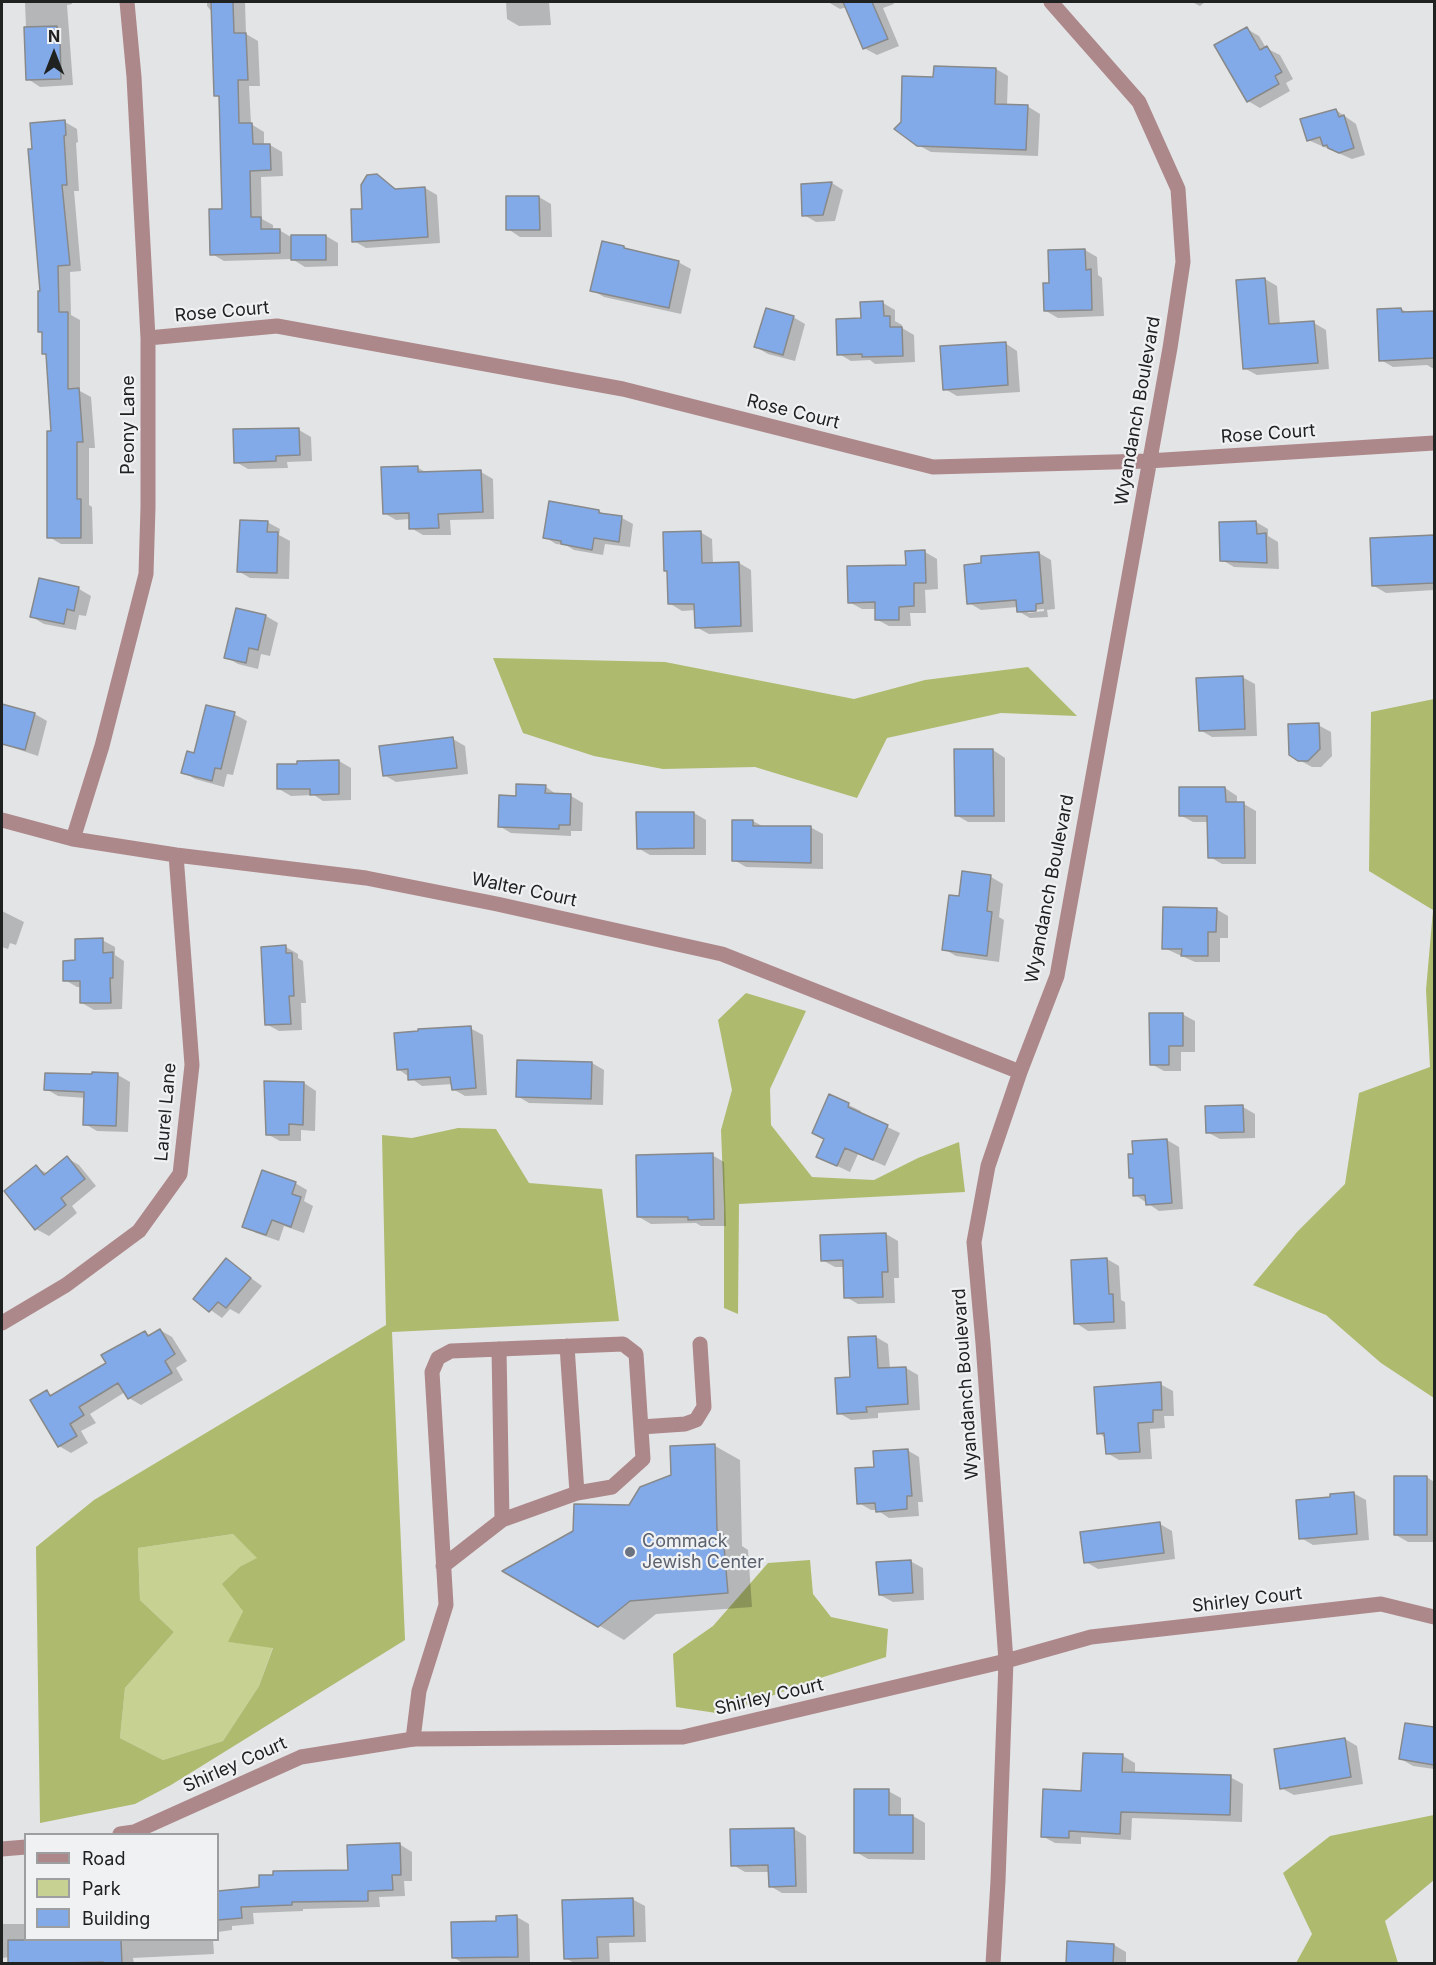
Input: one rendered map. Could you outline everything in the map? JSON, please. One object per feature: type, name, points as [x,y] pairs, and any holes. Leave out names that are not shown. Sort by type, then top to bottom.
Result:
[{"type":"street","name":"Peony Lane","points":[[73,839],[102,746],[146,574],[148,338],[128,2]]},
{"type":"street","name":"Wyandanch Boulevard","points":[[993,1964],[1006,1661],[974,1242],[988,1166],[1020,1072],[1057,976],[1170,348],[1183,262],[1178,189],[1138,102],[1052,2]]},
{"type":"street","name":"Rose Court","points":[[148,338],[277,326],[623,389],[933,467],[1148,461],[1434,443]]},
{"type":"street","name":"Walter Court","points":[[2,820],[73,839],[176,855],[366,879],[497,904],[722,954],[1020,1072]]},
{"type":"street","name":"Laurel Lane","points":[[2,1323],[66,1285],[139,1231],[180,1173],[192,1065],[176,855]]},
{"type":"street","points":[[413,1739],[419,1691],[446,1605],[443,1566],[432,1372],[438,1358],[451,1351],[623,1344],[636,1354],[643,1458],[612,1486],[577,1493],[502,1520],[443,1566]]},
{"type":"street","points":[[641,1427],[685,1424],[696,1420],[704,1407],[700,1344]]},
{"type":"street","points":[[567,1346],[577,1493]]},
{"type":"street","points":[[499,1349],[502,1520]]},
{"type":"street","name":"Shirley Court","points":[[127,1833],[134,1832],[301,1757],[413,1739],[683,1737],[1006,1661],[1091,1637],[1381,1604],[1434,1617]]},
{"type":"street","points":[[2,1849],[24,1847]]},
{"type":"green space","points":[[493,658],[665,662],[854,699],[925,680],[1028,667],[1077,716],[1001,713],[887,738],[857,798],[755,767],[663,769],[594,756],[523,733]]},
{"type":"green space","points":[[1434,699],[1434,1398],[1381,1363],[1326,1315],[1253,1285],[1297,1232],[1345,1184],[1359,1093],[1430,1067],[1426,990],[1433,910],[1369,871],[1371,712]]},
{"type":"green space","points":[[746,993],[806,1011],[770,1089],[771,1125],[812,1177],[874,1180],[918,1158],[959,1142],[965,1192],[739,1204],[738,1314],[724,1308],[721,1130],[732,1090],[718,1020]]},
{"type":"green space","points":[[458,1128],[496,1129],[529,1183],[602,1189],[619,1321],[392,1332],[405,1640],[171,1785],[135,1804],[40,1823],[36,1547],[94,1500],[386,1325],[382,1135],[412,1138]],"holes":[[[233,1534],[257,1558],[241,1566],[222,1584],[243,1611],[228,1642],[273,1648],[259,1686],[223,1741],[163,1760],[120,1738],[125,1688],[174,1632],[140,1600],[138,1548]]]},
{"type":"green space","points":[[233,1534],[258,1558],[241,1566],[243,1611],[229,1642],[273,1647],[259,1686],[223,1741],[163,1760],[120,1738],[125,1688],[174,1632],[140,1600],[138,1548]]},
{"type":"green space","points":[[810,1560],[813,1594],[831,1617],[888,1629],[886,1657],[814,1680],[723,1714],[676,1707],[673,1654],[713,1626],[768,1563]]},
{"type":"green space","points":[[1434,1815],[1434,1880],[1385,1921],[1398,1963],[1296,1963],[1312,1934],[1283,1873],[1330,1836]]},
{"type":"building","points":[[211,2],[233,2],[234,33],[246,33],[248,80],[238,80],[239,123],[252,123],[253,144],[270,144],[271,170],[250,171],[251,217],[261,217],[261,229],[280,229],[280,253],[210,255],[209,209],[222,209],[219,96],[214,96]]},
{"type":"building","points":[[843,2],[872,2],[888,39],[863,49]]},
{"type":"building","points":[[57,26],[57,39],[60,39],[61,79],[26,80],[24,27]]},
{"type":"building","points":[[1247,27],[1260,50],[1267,46],[1282,72],[1275,76],[1279,84],[1247,102],[1214,45]]},
{"type":"building","points":[[934,66],[996,68],[995,104],[1028,105],[1026,150],[917,146],[894,129],[901,122],[902,76],[933,77]]},
{"type":"building","points":[[1336,109],[1339,117],[1344,115],[1354,148],[1339,153],[1328,148],[1327,145],[1323,146],[1320,137],[1307,141],[1300,119]]},
{"type":"building","points":[[65,120],[67,185],[62,185],[70,265],[58,266],[59,312],[68,312],[68,389],[79,388],[83,442],[77,442],[77,499],[81,499],[81,538],[47,538],[47,431],[51,431],[46,354],[42,354],[42,332],[38,332],[38,291],[40,291],[28,149],[32,149],[30,123]]},
{"type":"building","points":[[377,174],[395,189],[425,187],[428,237],[352,242],[351,209],[362,209],[361,185],[367,175]]},
{"type":"building","points":[[832,182],[823,215],[802,216],[801,184]]},
{"type":"building","points":[[506,196],[539,196],[540,230],[506,230]]},
{"type":"building","points":[[291,235],[326,235],[326,260],[291,260]]},
{"type":"building","points":[[602,241],[679,261],[669,308],[590,291]]},
{"type":"building","points":[[1085,249],[1086,270],[1091,269],[1092,310],[1044,311],[1043,283],[1049,283],[1048,250]]},
{"type":"building","points":[[1265,278],[1269,324],[1314,321],[1318,363],[1243,369],[1236,280]]},
{"type":"building","points":[[883,301],[884,316],[890,316],[890,327],[902,327],[903,356],[837,355],[836,319],[861,318],[860,302]]},
{"type":"building","points":[[766,308],[794,316],[783,355],[754,347]]},
{"type":"building","points":[[1401,308],[1402,312],[1434,311],[1434,358],[1379,361],[1377,309]]},
{"type":"building","points":[[1006,342],[1008,385],[943,390],[940,346]]},
{"type":"building","points":[[299,428],[300,455],[276,456],[276,461],[234,463],[233,429]]},
{"type":"building","points":[[418,466],[418,472],[481,470],[483,512],[438,514],[439,528],[409,529],[409,513],[383,514],[381,467]]},
{"type":"building","points":[[549,501],[622,516],[619,542],[594,538],[592,550],[543,538]]},
{"type":"building","points":[[240,520],[268,521],[267,532],[278,532],[277,573],[237,572]]},
{"type":"building","points":[[1256,521],[1257,534],[1266,533],[1267,563],[1220,561],[1219,522]]},
{"type":"building","points":[[701,531],[702,563],[739,562],[741,626],[695,628],[694,604],[668,604],[663,532]]},
{"type":"building","points":[[1434,535],[1434,583],[1372,586],[1370,538]]},
{"type":"building","points":[[925,550],[926,583],[914,583],[914,606],[899,607],[899,620],[875,620],[875,602],[848,603],[847,566],[906,565],[905,551]]},
{"type":"building","points":[[1039,552],[1043,603],[1036,604],[1036,611],[1017,612],[1016,600],[967,604],[964,565],[981,563],[981,556]]},
{"type":"building","points":[[39,578],[79,587],[74,611],[67,609],[64,624],[30,617]]},
{"type":"building","points":[[236,608],[266,615],[258,650],[249,648],[246,663],[224,658]]},
{"type":"building","points":[[1243,676],[1245,729],[1199,731],[1196,678]]},
{"type":"building","points":[[2,704],[35,713],[25,750],[2,744]]},
{"type":"building","points":[[206,705],[235,712],[221,769],[215,768],[212,781],[181,773],[187,751],[194,753]]},
{"type":"building","points":[[1319,723],[1320,749],[1308,761],[1298,761],[1289,755],[1288,724]]},
{"type":"building","points":[[453,737],[457,768],[383,776],[379,746]]},
{"type":"building","points":[[954,749],[993,749],[994,816],[955,816]]},
{"type":"building","points":[[339,760],[339,794],[310,795],[310,789],[277,789],[277,764]]},
{"type":"building","points":[[516,784],[546,785],[545,793],[571,794],[570,825],[559,825],[559,829],[498,827],[499,795],[516,796]]},
{"type":"building","points":[[1179,787],[1225,787],[1226,802],[1244,802],[1245,858],[1208,858],[1207,816],[1179,816]]},
{"type":"building","points":[[636,812],[694,812],[694,848],[637,849]]},
{"type":"building","points":[[732,820],[753,820],[753,826],[811,826],[811,863],[732,861]]},
{"type":"building","points":[[962,871],[991,875],[987,911],[992,912],[987,956],[942,950],[949,895],[959,896]]},
{"type":"building","points":[[1163,907],[1217,908],[1216,932],[1208,932],[1208,956],[1181,956],[1182,949],[1162,949]]},
{"type":"building","points":[[103,938],[103,953],[113,952],[113,978],[110,978],[111,1003],[80,1003],[80,981],[63,981],[63,961],[75,960],[75,939]]},
{"type":"building","points":[[286,945],[286,953],[292,953],[294,996],[289,996],[291,1024],[265,1025],[261,947]]},
{"type":"building","points":[[1149,1013],[1183,1013],[1183,1046],[1169,1046],[1169,1065],[1150,1065]]},
{"type":"building","points":[[471,1026],[476,1088],[452,1090],[450,1077],[408,1080],[408,1069],[397,1070],[394,1033],[418,1031],[418,1029]]},
{"type":"building","points":[[517,1060],[592,1062],[591,1099],[516,1097]]},
{"type":"building","points":[[92,1072],[118,1073],[116,1126],[83,1125],[84,1092],[44,1090],[45,1073],[92,1074]]},
{"type":"building","points":[[264,1081],[304,1082],[303,1125],[289,1124],[289,1135],[266,1135]]},
{"type":"building","points":[[829,1094],[849,1103],[848,1107],[888,1125],[873,1160],[845,1148],[837,1166],[816,1157],[824,1139],[812,1133]]},
{"type":"building","points":[[1243,1105],[1244,1132],[1206,1133],[1205,1106]]},
{"type":"building","points":[[1167,1139],[1172,1203],[1146,1205],[1145,1195],[1133,1196],[1133,1178],[1129,1178],[1128,1154],[1133,1154],[1132,1141]]},
{"type":"building","points":[[713,1153],[714,1219],[637,1217],[636,1155]]},
{"type":"building","points":[[67,1156],[85,1179],[61,1198],[66,1205],[35,1230],[4,1191],[36,1165],[44,1175]]},
{"type":"building","points":[[262,1170],[296,1182],[292,1194],[301,1197],[291,1227],[272,1220],[266,1235],[242,1227]]},
{"type":"building","points":[[886,1233],[888,1272],[882,1272],[883,1297],[844,1298],[843,1260],[821,1261],[820,1235]]},
{"type":"building","points":[[226,1258],[251,1278],[226,1308],[218,1302],[209,1312],[193,1299]]},
{"type":"building","points":[[1107,1258],[1109,1294],[1113,1294],[1114,1322],[1074,1324],[1071,1260]]},
{"type":"building","points":[[160,1329],[175,1354],[165,1361],[172,1373],[128,1399],[118,1383],[79,1407],[84,1415],[70,1424],[77,1436],[58,1447],[30,1400],[47,1390],[50,1396],[106,1363],[101,1355],[145,1331],[148,1336]]},
{"type":"building","points":[[876,1336],[878,1368],[906,1367],[908,1404],[866,1407],[867,1412],[837,1414],[835,1378],[850,1377],[848,1337]]},
{"type":"building","points":[[1161,1382],[1162,1410],[1153,1410],[1153,1422],[1138,1423],[1140,1452],[1106,1454],[1104,1433],[1097,1434],[1094,1387]]},
{"type":"building","name":"Commack Jewish Center","points":[[715,1444],[717,1530],[723,1534],[728,1593],[630,1601],[598,1627],[502,1571],[573,1531],[574,1504],[629,1505],[640,1487],[671,1475],[670,1446]]},
{"type":"building","points":[[908,1449],[912,1496],[907,1496],[907,1509],[876,1512],[875,1503],[857,1504],[855,1468],[874,1467],[873,1451]]},
{"type":"building","points":[[1394,1476],[1427,1476],[1427,1535],[1394,1535]]},
{"type":"building","points":[[1354,1492],[1357,1534],[1299,1539],[1296,1500]]},
{"type":"building","points":[[1160,1522],[1164,1553],[1084,1563],[1080,1532]]},
{"type":"building","points":[[911,1560],[913,1593],[879,1595],[876,1562]]},
{"type":"building","points":[[1405,1723],[1434,1727],[1434,1765],[1399,1759]]},
{"type":"building","points":[[1345,1738],[1351,1777],[1280,1789],[1274,1749]]},
{"type":"building","points":[[1083,1753],[1123,1754],[1122,1772],[1231,1775],[1230,1815],[1121,1812],[1120,1834],[1069,1831],[1069,1838],[1041,1837],[1043,1789],[1081,1791]]},
{"type":"building","points":[[854,1789],[889,1789],[889,1815],[913,1815],[913,1853],[854,1853]]},
{"type":"building","points":[[794,1828],[796,1886],[769,1887],[768,1865],[731,1866],[730,1829]]},
{"type":"building","points":[[400,1843],[401,1875],[392,1875],[393,1890],[368,1891],[368,1901],[292,1902],[292,1905],[241,1907],[242,1918],[219,1920],[219,1891],[259,1887],[259,1875],[273,1875],[273,1871],[348,1870],[347,1845]]},
{"type":"building","points":[[633,1898],[634,1936],[597,1937],[598,1958],[564,1959],[562,1900]]},
{"type":"building","points":[[517,1915],[518,1957],[452,1958],[451,1922],[496,1921],[496,1916]]},
{"type":"building","points":[[8,1940],[121,1941],[122,1964],[103,1964],[103,1962],[8,1964]]},
{"type":"building","points":[[1067,1941],[1114,1944],[1113,1964],[1066,1964]]},
{"type":"place","name":"Commack Jewish Center","points":[[630,1552]]}]
